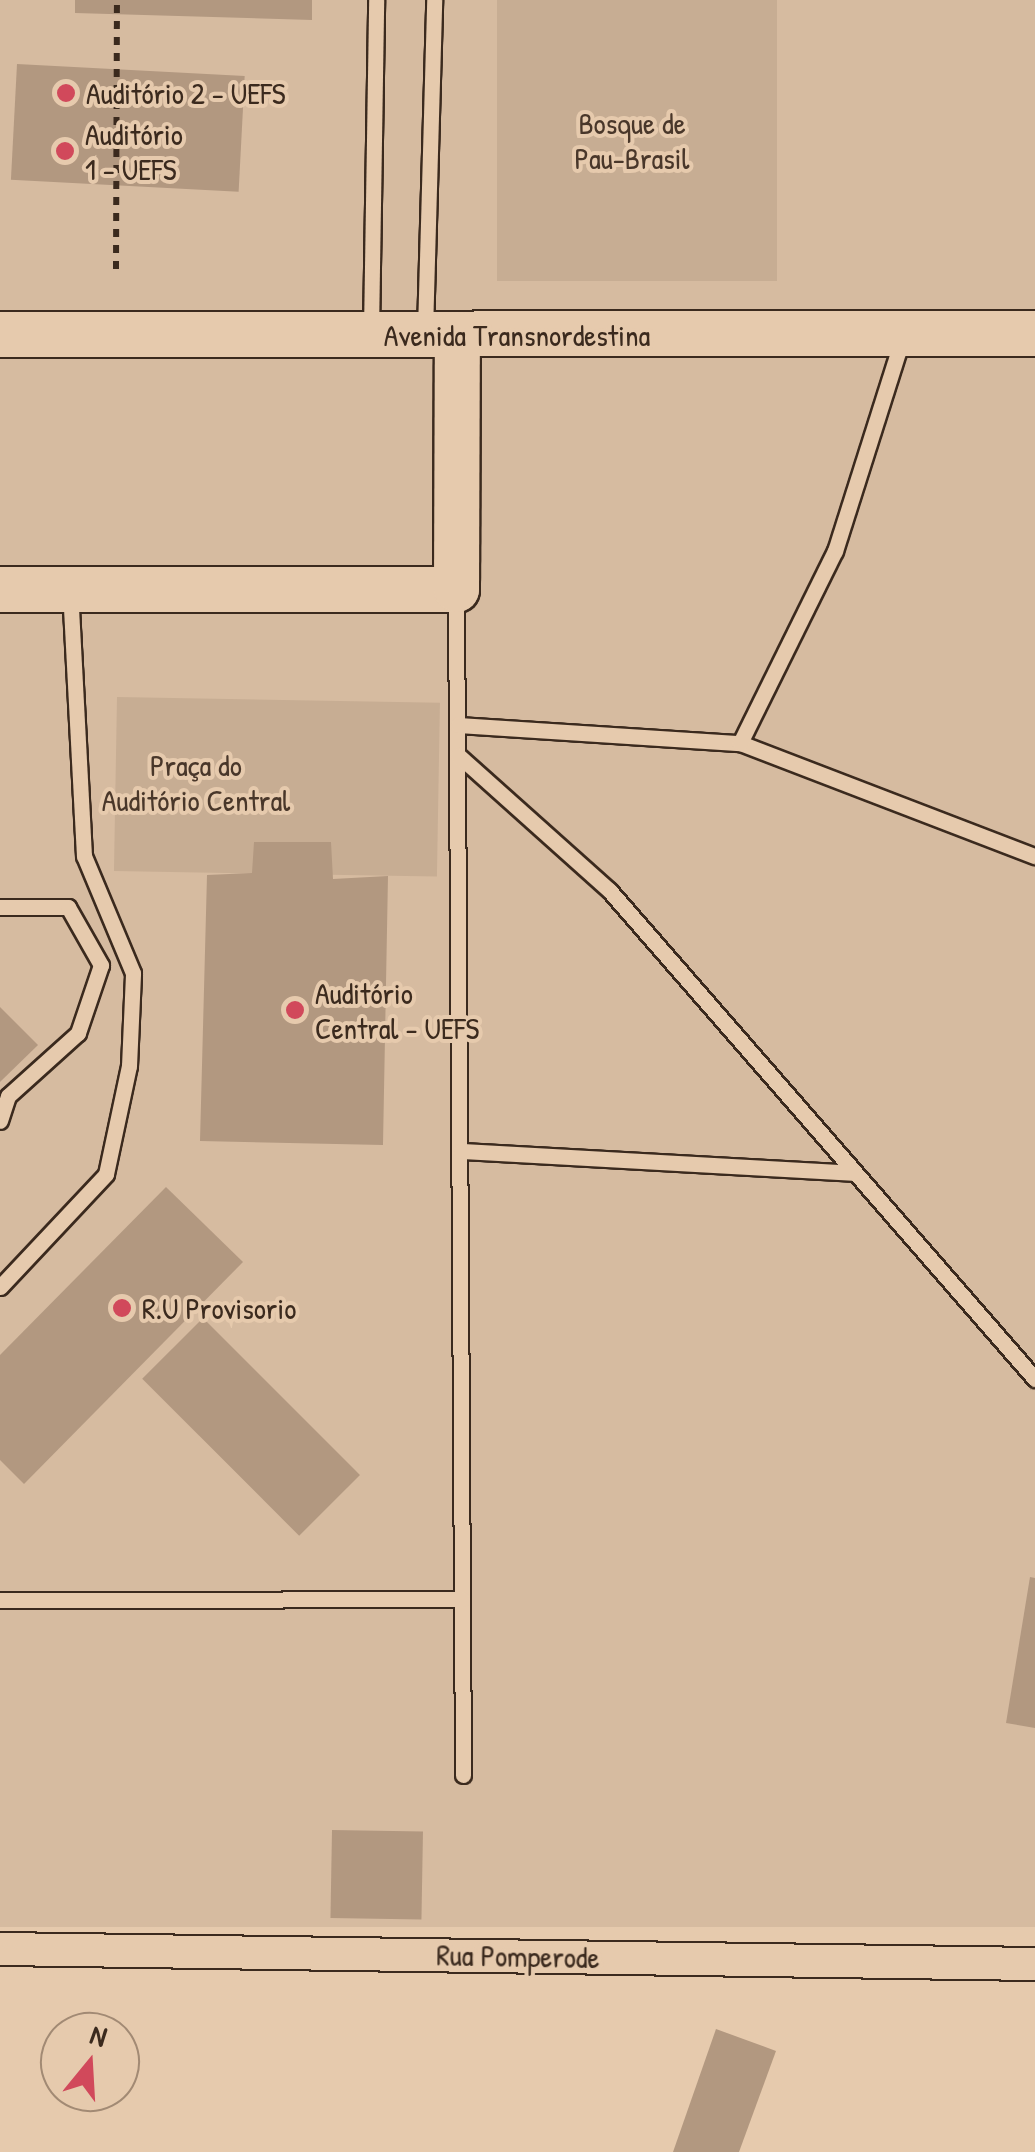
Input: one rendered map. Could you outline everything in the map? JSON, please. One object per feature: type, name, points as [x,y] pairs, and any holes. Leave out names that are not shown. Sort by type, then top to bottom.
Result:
[{"type":"street","name":"Avenida Transnordestina","points":[[0,334],[1035,333]]},
{"type":"street","points":[[0,589],[456,589],[441,335]]},
{"type":"street","name":"Rua Pomperode","points":[[0,1949],[1035,1964]]},
{"type":"lane","points":[[371,336],[376,0]]},
{"type":"lane","points":[[434,0],[441,335]]},
{"type":"lane","points":[[740,743],[834,551],[904,333]]},
{"type":"lane","points":[[0,1287],[106,1174],[130,1066],[133,973],[84,856],[70,589]]},
{"type":"lane","points":[[456,589],[463,1775]]},
{"type":"lane","points":[[458,725],[740,743],[1035,856]]},
{"type":"lane","points":[[458,754],[609,890],[1035,1380]]},
{"type":"lane","points":[[0,908],[68,907],[100,965],[78,1034],[8,1096],[0,1121]]},
{"type":"lane","points":[[460,1151],[853,1173]]},
{"type":"lane","points":[[0,1600],[462,1599]]},
{"type":"path","points":[[116,269],[117,0]]},
{"type":"shaded area","points":[[0,0],[1035,0],[1035,1927],[0,1927]]},
{"type":"green space","name":"Bosque de Pau-Brasil","points":[[497,0],[777,0],[777,281],[497,281]]},
{"type":"green space","name":"Praça do Auditório Central","points":[[117,697],[440,703],[437,877],[114,871]]},
{"type":"building","points":[[75,0],[312,0],[312,20],[75,13]]},
{"type":"building","points":[[17,64],[245,76],[239,192],[11,180]]},
{"type":"building","name":"Auditório Central - UEFS","points":[[254,842],[331,842],[333,879],[388,876],[383,1145],[200,1141],[207,875],[252,873]]},
{"type":"building","points":[[0,1007],[38,1045],[0,1082]]},
{"type":"building","name":"R.U Provisorio","points":[[166,1187],[243,1262],[24,1484],[0,1460],[0,1355]]},
{"type":"building","points":[[203,1318],[360,1475],[299,1536],[142,1379]]},
{"type":"building","points":[[1030,1577],[1035,1578],[1035,1728],[1006,1723]]},
{"type":"building","points":[[332,1830],[423,1832],[421,1920],[330,1918]]},
{"type":"building","points":[[716,2029],[776,2051],[739,2152],[673,2152]]},
{"type":"place","name":"Auditório 2 - UEFS","points":[[66,93]]},
{"type":"place","name":"Auditório 1 - UEFS","points":[[65,151]]},
{"type":"place","name":"Auditório Central - UEFS","points":[[295,1010]]},
{"type":"place","name":"R.U Provisorio","points":[[122,1308]]}]
